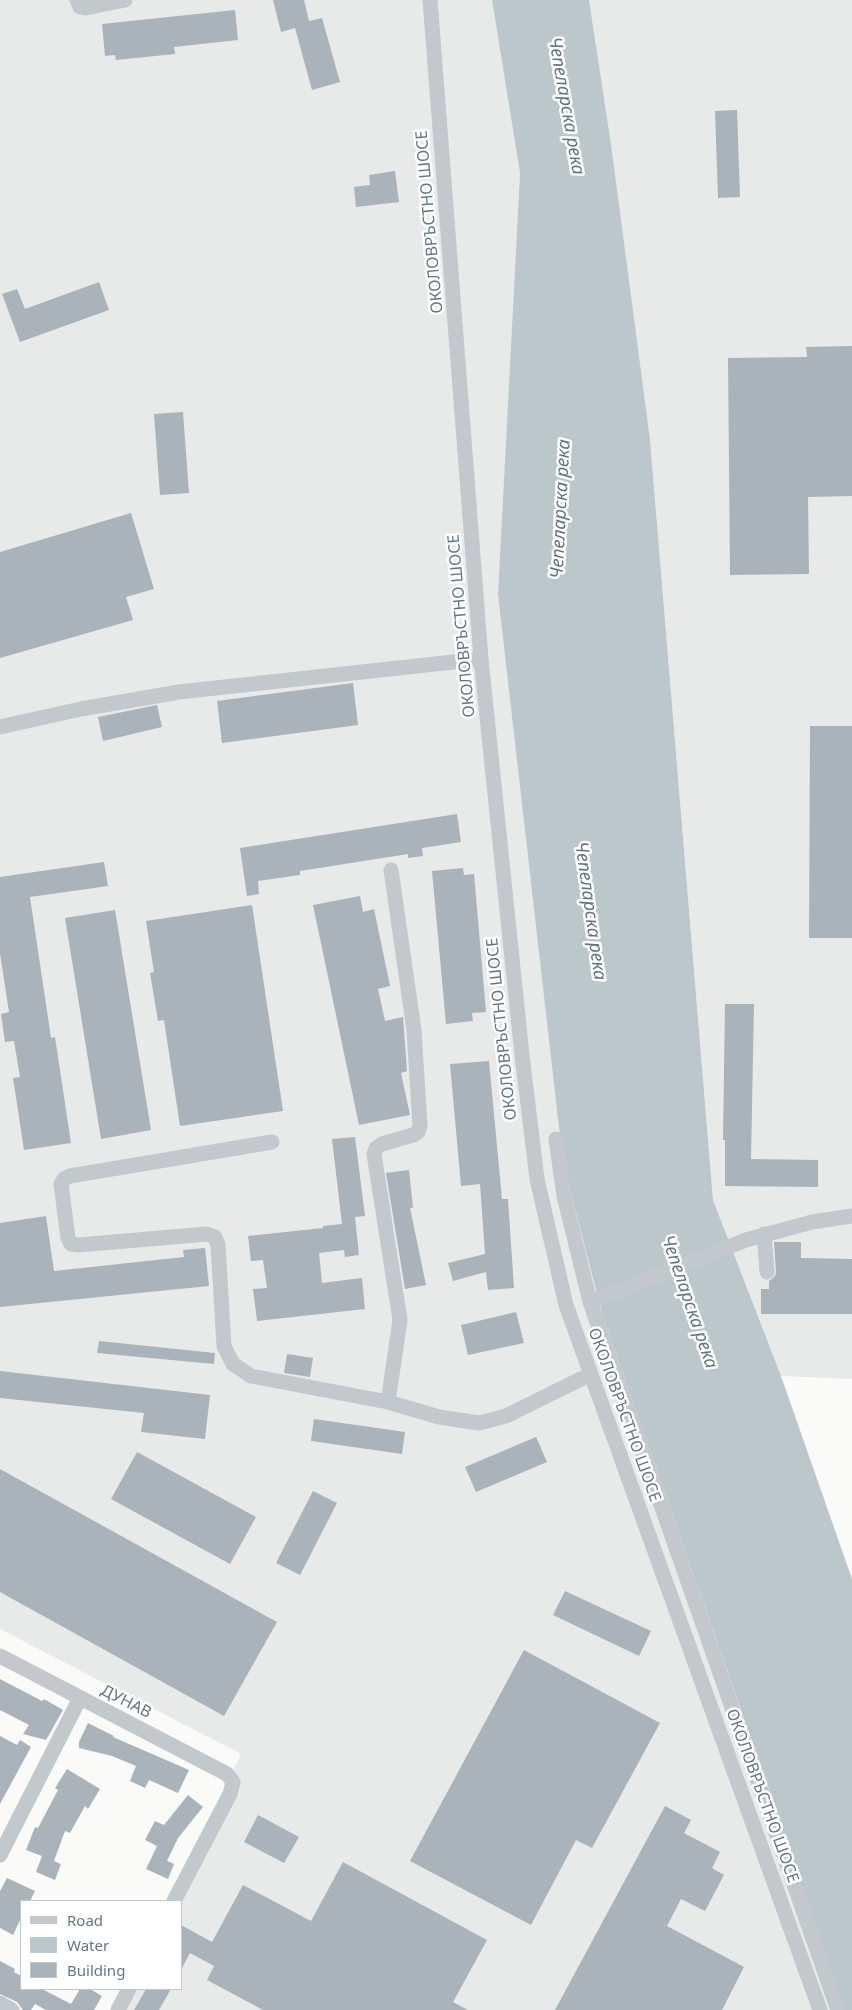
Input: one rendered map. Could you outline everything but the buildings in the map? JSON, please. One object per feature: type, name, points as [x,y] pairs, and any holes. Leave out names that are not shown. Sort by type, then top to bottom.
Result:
[{"type":"street","points":[[77,0],[80,7],[86,8],[125,0]]},
{"type":"street","name":"ОКОЛОВРЪСТНО ШОСЕ","points":[[430,0],[482,659],[522,1055],[537,1179],[566,1304],[820,2010]]},
{"type":"street","points":[[0,727],[81,709],[179,692],[482,659]]},
{"type":"street","points":[[388,1402],[400,1320],[374,1154],[376,1148],[382,1144],[413,1135],[418,1132],[420,1126],[414,1030],[391,870]]},
{"type":"street","points":[[556,1139],[564,1196],[590,1302],[838,2010]]},
{"type":"street","points":[[272,1142],[70,1176],[64,1179],[61,1184],[68,1238],[71,1244],[79,1245],[207,1234],[215,1237],[218,1245],[224,1346],[233,1364],[251,1376],[388,1402],[439,1417],[479,1423],[506,1416],[591,1374]]},
{"type":"street","points":[[590,1302],[764,1234],[812,1222],[852,1216]]},
{"type":"street","points":[[764,1234],[767,1272]]},
{"type":"street","name":"ДУНАВ","points":[[0,1656],[227,1774],[233,1782],[230,1794],[175,1900]]},
{"type":"street","points":[[0,1855],[80,1698]]},
{"type":"street","points":[[118,2010],[128,1990]]},
{"type":"street","points":[[0,2003],[12,2010]]},
{"type":"shaded area","points":[[0,0],[492,0],[520,173],[498,594],[603,1317],[772,1798],[843,2010],[123,2010],[133,1990],[182,1990],[182,1900],[173,1900],[241,1754],[0,1629]]},
{"type":"shaded area","points":[[589,0],[852,0],[852,1379],[781,1376],[713,1200],[650,439],[611,144]]},
{"type":"water","name":"Чепеларска река","points":[[492,0],[589,0],[611,144],[650,439],[713,1200],[781,1376],[852,1579],[852,2010],[843,2010],[772,1798],[603,1317],[563,1162],[498,594],[520,173]]}]
